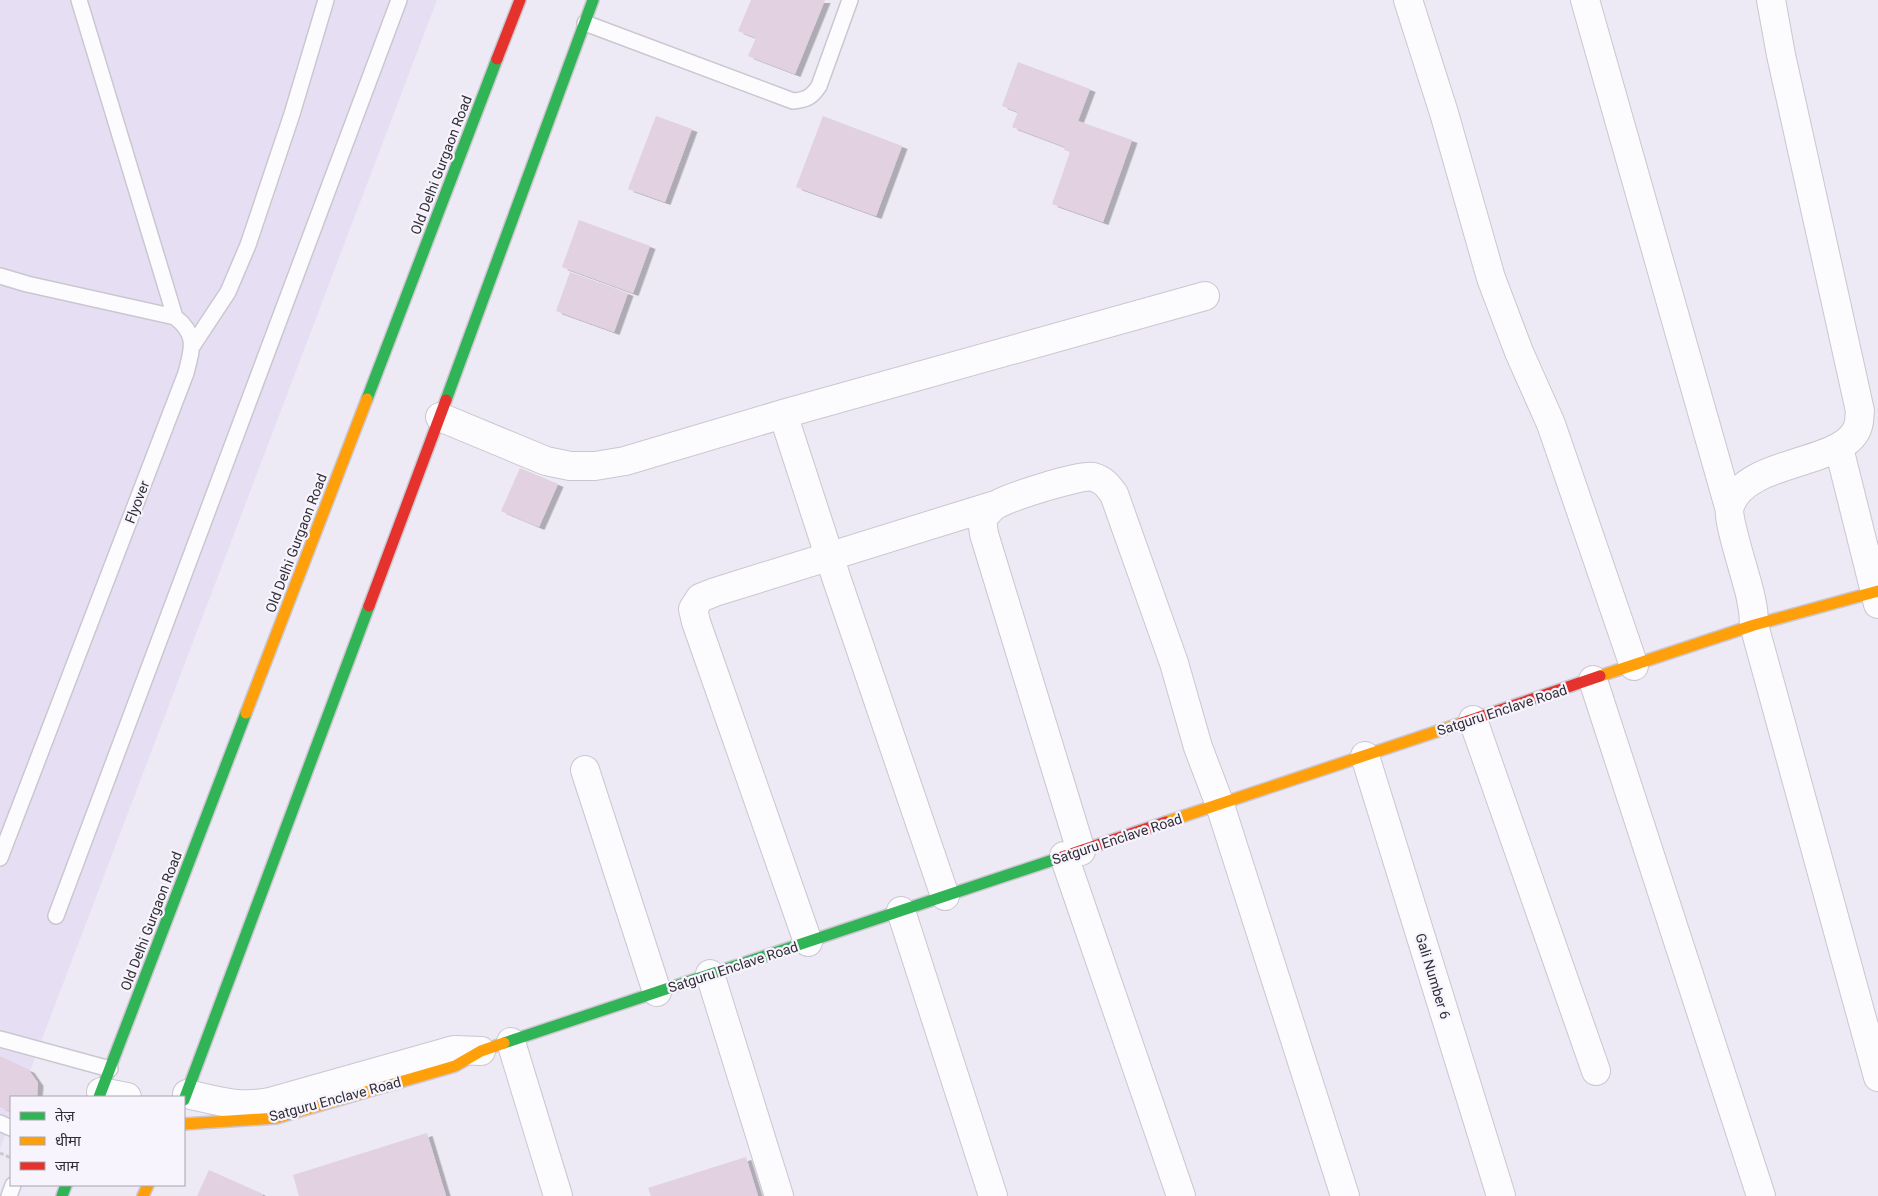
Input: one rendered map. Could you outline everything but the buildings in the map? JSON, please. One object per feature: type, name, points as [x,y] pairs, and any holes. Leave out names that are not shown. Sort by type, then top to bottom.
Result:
[{"type":"main road","name":"Old Delhi Gurgaon Road","points":[[109,1089],[520,0]]},
{"type":"main road","points":[[185,1097],[440,417],[593,0]]},
{"type":"main road","name":"Satguru Enclave Road","points":[[185,1124],[276,1118],[455,1066],[480,1052],[1754,625],[1877,595]]},
{"type":"street","points":[[1408,0],[1446,122],[1491,278],[1519,352],[1551,424],[1634,666]]},
{"type":"street","points":[[1585,0],[1729,507],[1730,521],[1751,598],[1754,625],[1878,1077]]},
{"type":"street","points":[[1729,507],[1736,495],[1747,483],[1769,473],[1839,448],[1852,437],[1858,427],[1860,411],[1868,397],[1781,55],[1771,0]]},
{"type":"street","points":[[440,417],[546,461],[570,466],[595,466],[626,461],[783,414],[1205,296]]},
{"type":"street","points":[[783,414],[944,896]]},
{"type":"street","points":[[1839,448],[1877,595]]},
{"type":"street","points":[[808,942],[696,622],[694,609],[700,598],[1077,478],[1092,477],[1104,481],[1114,494],[1174,664],[1198,748],[1220,804],[1345,1196]]},
{"type":"street","points":[[995,505],[982,518],[984,534],[1072,854],[1181,1196]]},
{"type":"street","points":[[1593,680],[1761,1196]]},
{"type":"street","points":[[1473,720],[1596,1071]]},
{"type":"street","name":"Gali Number 6","points":[[1366,756],[1500,1196]]},
{"type":"street","points":[[585,770],[657,992]]},
{"type":"street","points":[[901,911],[992,1196]]},
{"type":"street","points":[[710,974],[779,1196]]},
{"type":"street","points":[[511,1042],[558,1196]]},
{"type":"street","name":"Satguru Enclave Road","points":[[185,1097],[251,1106],[454,1050],[480,1052]]},
{"type":"lane","points":[[79,0],[175,317]]},
{"type":"lane","points":[[192,344],[228,292],[248,245],[292,114],[326,0]]},
{"type":"lane","points":[[56,916],[399,0]]},
{"type":"lane","points":[[585,23],[793,101],[805,100],[814,94],[820,86],[850,0]]},
{"type":"lane","points":[[0,276],[27,284],[175,317],[186,325],[192,344]]},
{"type":"lane","name":"Flyover","points":[[0,858],[186,373],[192,344]]},
{"type":"lane","points":[[0,1039],[109,1089]]},
{"type":"shaded area","points":[[0,0],[437,0],[20,1096],[10,1096],[10,1122],[0,1149]]},
{"type":"traffic: fast","points":[[446,400],[593,0]]},
{"type":"traffic: fast","points":[[367,399],[497,59]]},
{"type":"traffic: fast","points":[[185,1097],[369,606]]},
{"type":"traffic: fast","points":[[99,1096],[246,713]]},
{"type":"traffic: fast","points":[[504,1043],[1059,858]]},
{"type":"traffic: fast","points":[[62,1196],[66,1186]]},
{"type":"traffic: slow","points":[[246,713],[367,399]]},
{"type":"traffic: slow","points":[[1600,676],[1754,625],[1878,591]]},
{"type":"traffic: slow","points":[[1166,822],[1462,723]]},
{"type":"traffic: slow","points":[[185,1124],[276,1118],[455,1066],[481,1051],[504,1043]]},
{"type":"traffic: slow","points":[[143,1196],[148,1186]]},
{"type":"traffic: jam","points":[[497,59],[520,0]]},
{"type":"traffic: jam","points":[[369,606],[446,400]]},
{"type":"traffic: jam","points":[[1462,723],[1600,676]]},
{"type":"traffic: jam","points":[[1059,858],[1166,822]]}]
